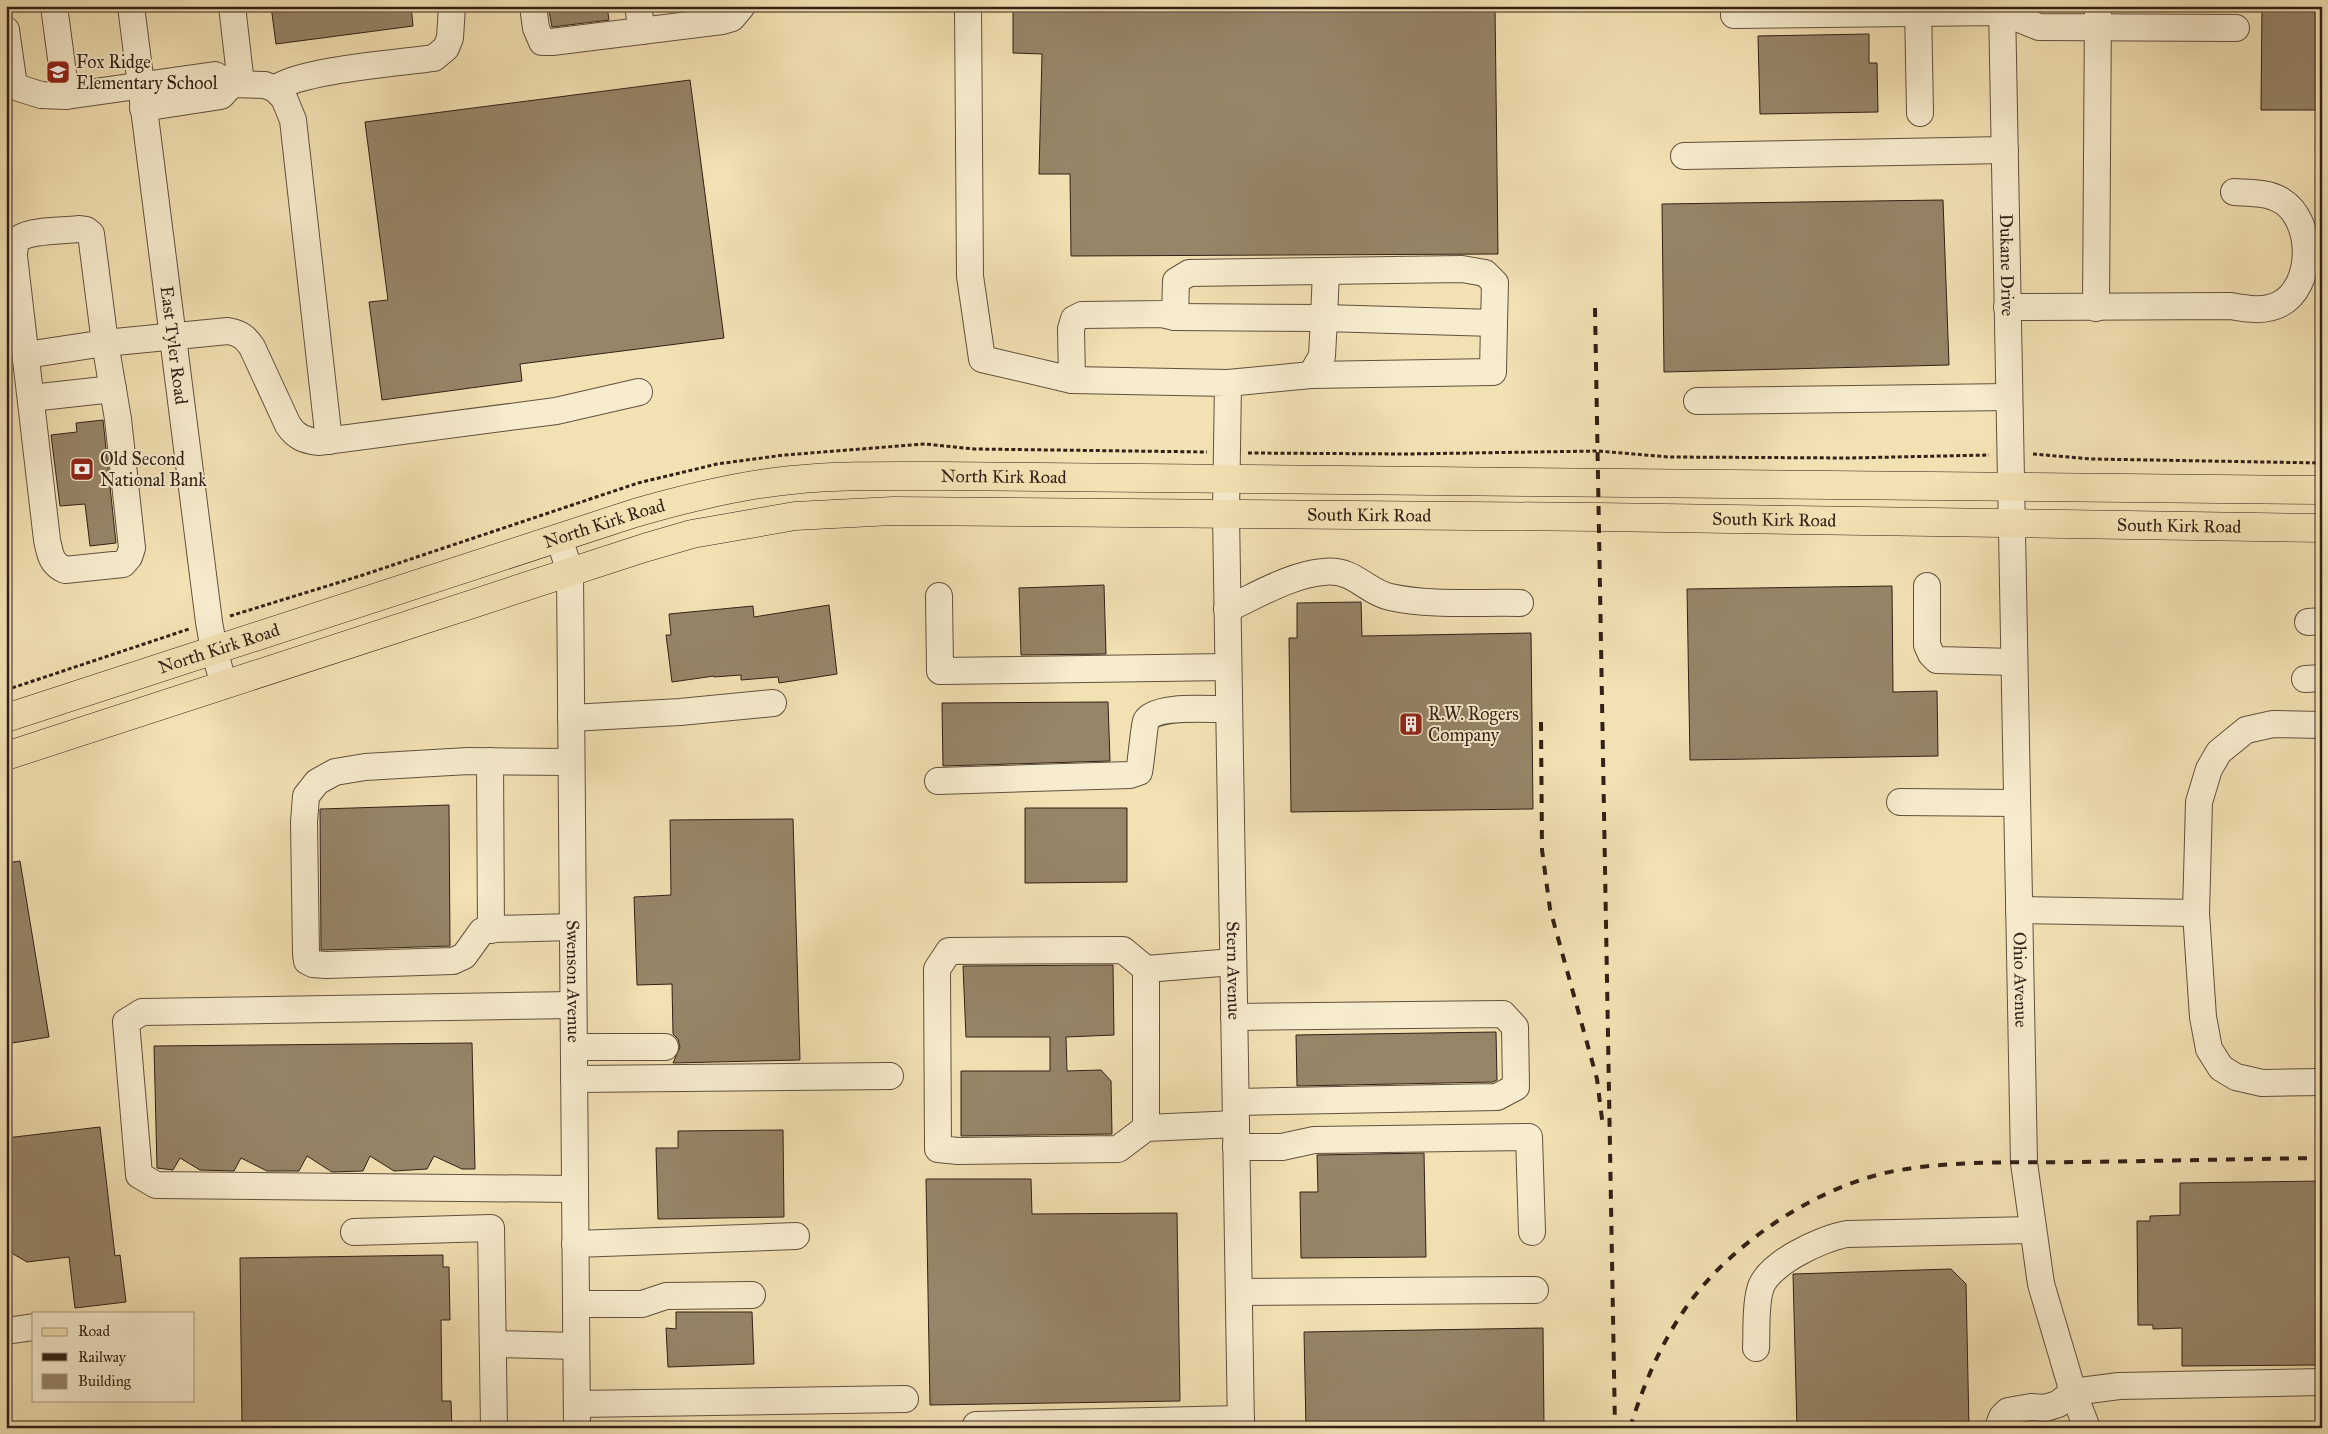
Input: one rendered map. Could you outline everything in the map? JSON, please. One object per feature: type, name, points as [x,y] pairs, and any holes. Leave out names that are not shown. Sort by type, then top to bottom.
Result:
[{"type":"main road","name":"North Kirk Road","points":[[6,718],[559,538],[684,499],[735,488],[791,480],[888,476],[1226,478]]},
{"type":"main road","name":"South Kirk Road","points":[[1226,478],[2322,490]]},
{"type":"main road","name":"North Kirk Road","points":[[6,756],[692,534],[795,516],[893,511],[1226,514]]},
{"type":"main road","name":"South Kirk Road","points":[[1226,514],[1589,516],[2322,528]]},
{"type":"street","points":[[54,6],[66,96]]},
{"type":"street","name":"East Tyler Road","points":[[131,6],[214,650],[224,685]]},
{"type":"street","points":[[232,6],[237,84]]},
{"type":"street","points":[[275,89],[284,83],[310,76],[434,58],[446,48],[450,38],[452,6]]},
{"type":"street","points":[[533,6],[536,28],[542,42],[552,42],[640,19],[722,21],[732,18],[742,6]]},
{"type":"street","points":[[968,6],[970,276],[982,360],[1072,380],[1228,383],[1310,375],[1493,372],[1495,283],[1485,273],[1462,270],[1188,274],[1176,281],[1175,317]]},
{"type":"street","points":[[1734,6],[1734,15],[2002,9],[2039,27],[2098,17],[2236,28]]},
{"type":"street","name":"Dukane Drive","points":[[2002,9],[2012,487],[2011,524]]},
{"type":"street","points":[[1919,10],[1920,113]]},
{"type":"street","points":[[2096,308],[2098,17]]},
{"type":"street","points":[[6,30],[10,85],[41,95],[142,96],[215,76],[237,84],[265,84],[275,89],[284,98],[293,120],[329,441]]},
{"type":"street","points":[[1684,156],[2004,150]]},
{"type":"street","points":[[2007,307],[2231,306],[2248,310],[2280,304],[2291,295],[2299,283],[2304,266],[2305,245],[2298,218],[2291,208],[2281,200],[2271,196],[2234,192]]},
{"type":"street","points":[[78,229],[86,230],[91,234],[113,389],[132,548],[129,557],[123,564],[65,570],[58,567],[51,559],[26,355],[14,246],[19,239],[29,235],[78,229]]},
{"type":"street","points":[[1310,375],[1322,356],[1326,271]]},
{"type":"street","points":[[1072,380],[1071,329],[1074,320],[1082,315],[1162,314],[1175,317],[1324,318],[1494,323]]},
{"type":"street","points":[[26,355],[105,343],[228,331],[244,337],[260,363],[294,435],[306,440],[329,441],[556,411],[639,392]]},
{"type":"street","name":"Stern Avenue","points":[[1228,383],[1226,514],[1241,1424]]},
{"type":"street","points":[[31,398],[113,389]]},
{"type":"street","points":[[1697,402],[2009,397]]},
{"type":"street","name":"Ohio Avenue","points":[[2011,524],[2024,1162],[2041,1284],[2073,1392],[2087,1428]]},
{"type":"street","name":"Swenson Avenue","points":[[559,538],[570,572],[577,1416]]},
{"type":"street","points":[[1228,609],[1299,577],[1325,571],[1350,575],[1387,597],[1408,600],[1520,603]]},
{"type":"street","points":[[1927,586],[1927,645],[1931,654],[1937,660],[2014,662]]},
{"type":"street","points":[[938,596],[940,671],[1228,667]]},
{"type":"street","points":[[571,718],[680,712],[773,703]]},
{"type":"street","points":[[938,781],[1130,775],[1140,772],[1146,721],[1154,713],[1173,710],[1229,709]]},
{"type":"street","points":[[2322,725],[2273,724],[2246,730],[2219,752],[2210,770],[2199,802],[2196,913],[2203,1016],[2209,1049],[2221,1068],[2236,1077],[2262,1083],[2322,1082]]},
{"type":"street","points":[[572,762],[490,762],[365,767],[335,772],[317,782],[306,796],[304,822],[306,954],[307,961],[310,964],[453,961],[464,956],[482,931],[573,928]]},
{"type":"street","points":[[490,762],[491,930]]},
{"type":"street","points":[[1900,802],[2017,803]]},
{"type":"street","points":[[2019,910],[2196,913]]},
{"type":"street","points":[[1233,962],[1146,969],[1123,950],[949,951],[937,969],[938,1149],[958,1151],[1118,1148],[1146,1128],[1236,1124],[1497,1097],[1516,1087],[1515,1027],[1503,1014],[1234,1017]]},
{"type":"street","points":[[1146,969],[1146,1128]]},
{"type":"street","points":[[574,1005],[142,1012],[126,1022],[139,1175],[156,1185],[575,1189]]},
{"type":"street","points":[[574,1047],[666,1047]]},
{"type":"street","points":[[574,1079],[890,1076]]},
{"type":"street","points":[[1236,1124],[1282,1147],[1314,1140],[1530,1137],[1532,1232]]},
{"type":"street","points":[[354,1232],[491,1228],[494,1428]]},
{"type":"street","points":[[1756,1348],[1760,1289],[1770,1273],[1801,1250],[1830,1237],[1847,1234],[2032,1230]]},
{"type":"street","points":[[575,1244],[796,1236]]},
{"type":"street","points":[[1239,1292],[1535,1290]]},
{"type":"street","points":[[576,1304],[642,1304],[666,1296],[752,1295]]},
{"type":"street","points":[[6,1331],[32,1327]]},
{"type":"street","points":[[493,1344],[576,1346]]},
{"type":"street","points":[[1998,1428],[2002,1417],[2008,1411],[2025,1408],[2045,1408],[2058,1404],[2073,1392],[2119,1386],[2322,1382]]},
{"type":"street","points":[[577,1416],[906,1399]]},
{"type":"street","points":[[976,1425],[1241,1424]]},
{"type":"building","points":[[271,6],[411,6],[413,26],[276,44]]},
{"type":"building","points":[[548,6],[607,6],[609,20],[552,27]]},
{"type":"building","points":[[1013,6],[1495,6],[1498,254],[1071,256],[1070,174],[1039,174],[1042,54],[1013,53]]},
{"type":"building","points":[[2262,6],[2322,6],[2322,110],[2261,110]]},
{"type":"building","points":[[1869,34],[1869,63],[1877,63],[1878,112],[1760,114],[1758,36]]},
{"type":"building","points":[[690,80],[724,338],[520,364],[522,381],[382,400],[369,302],[388,300],[365,122]]},
{"type":"building","points":[[1943,200],[1949,365],[1664,372],[1662,204]]},
{"type":"building","name":"Old Second National Bank","points":[[103,420],[116,543],[90,546],[85,504],[60,506],[51,435],[77,432],[76,423]]},
{"type":"building","points":[[1104,585],[1106,654],[1021,655],[1019,588]]},
{"type":"building","points":[[1892,586],[1893,692],[1937,691],[1938,756],[1690,760],[1687,589]]},
{"type":"building","name":"R.W. Rogers Company","points":[[1361,602],[1362,636],[1531,633],[1533,809],[1291,812],[1289,638],[1297,638],[1297,603]]},
{"type":"building","points":[[829,605],[837,674],[779,683],[778,677],[741,680],[741,675],[714,676],[672,682],[666,635],[671,635],[669,614],[753,606],[754,617]]},
{"type":"building","points":[[1108,702],[1110,761],[943,766],[942,703]]},
{"type":"building","points":[[449,805],[450,946],[321,950],[320,809]]},
{"type":"building","points":[[1025,808],[1127,808],[1127,882],[1025,883]]},
{"type":"building","points":[[793,819],[800,1060],[673,1063],[680,1047],[678,1039],[673,1034],[672,984],[637,985],[634,897],[671,895],[670,820]]},
{"type":"building","points":[[20,861],[49,1037],[6,1044],[6,863]]},
{"type":"building","points":[[1113,965],[1114,1035],[1066,1037],[1067,1071],[1101,1070],[1111,1081],[1112,1134],[961,1136],[961,1071],[1050,1071],[1050,1037],[966,1037],[963,966]]},
{"type":"building","points":[[1496,1032],[1497,1080],[1493,1082],[1297,1086],[1296,1035]]},
{"type":"building","points":[[472,1043],[475,1169],[462,1169],[434,1156],[427,1169],[394,1171],[370,1156],[363,1171],[332,1172],[307,1156],[299,1171],[267,1171],[241,1158],[234,1171],[200,1170],[180,1158],[173,1170],[157,1168],[154,1046]]},
{"type":"building","points":[[100,1127],[115,1256],[120,1255],[126,1302],[75,1308],[69,1257],[27,1262],[8,1251],[6,1233],[6,1138]]},
{"type":"building","points":[[783,1130],[784,1217],[658,1219],[656,1148],[678,1148],[678,1131]]},
{"type":"building","points":[[1424,1153],[1426,1257],[1301,1258],[1300,1192],[1318,1192],[1317,1155]]},
{"type":"building","points":[[926,1179],[1031,1179],[1032,1214],[1177,1213],[1180,1401],[930,1405]]},
{"type":"building","points":[[2322,1181],[2322,1365],[2182,1366],[2182,1328],[2153,1329],[2153,1325],[2138,1325],[2137,1221],[2150,1221],[2150,1216],[2180,1215],[2180,1183]]},
{"type":"building","points":[[443,1255],[443,1267],[449,1267],[450,1320],[441,1320],[442,1401],[451,1401],[452,1428],[242,1428],[240,1258]]},
{"type":"building","points":[[1951,1269],[1966,1284],[1969,1428],[1797,1428],[1793,1274]]},
{"type":"building","points":[[676,1312],[752,1312],[754,1364],[668,1367],[666,1328],[676,1329]]},
{"type":"building","points":[[1543,1328],[1544,1428],[1306,1428],[1304,1332]]},
{"type":"railway","points":[[1595,308],[1615,1428]]},
{"type":"railway","points":[[1541,722],[1542,850],[1550,909],[1597,1079],[1603,1127]]},
{"type":"railway","points":[[1630,1428],[1660,1351],[1685,1309],[1704,1285],[1726,1261],[1752,1239],[1809,1202],[1839,1188],[1870,1177],[1900,1170],[1945,1165],[2322,1158]]},
{"type":"place","name":"Fox Ridge Elementary School","points":[[58,72]]},
{"type":"place","name":"Old Second National Bank","points":[[82,469]]},
{"type":"place","name":"R.W. Rogers Company","points":[[1411,724]]}]
